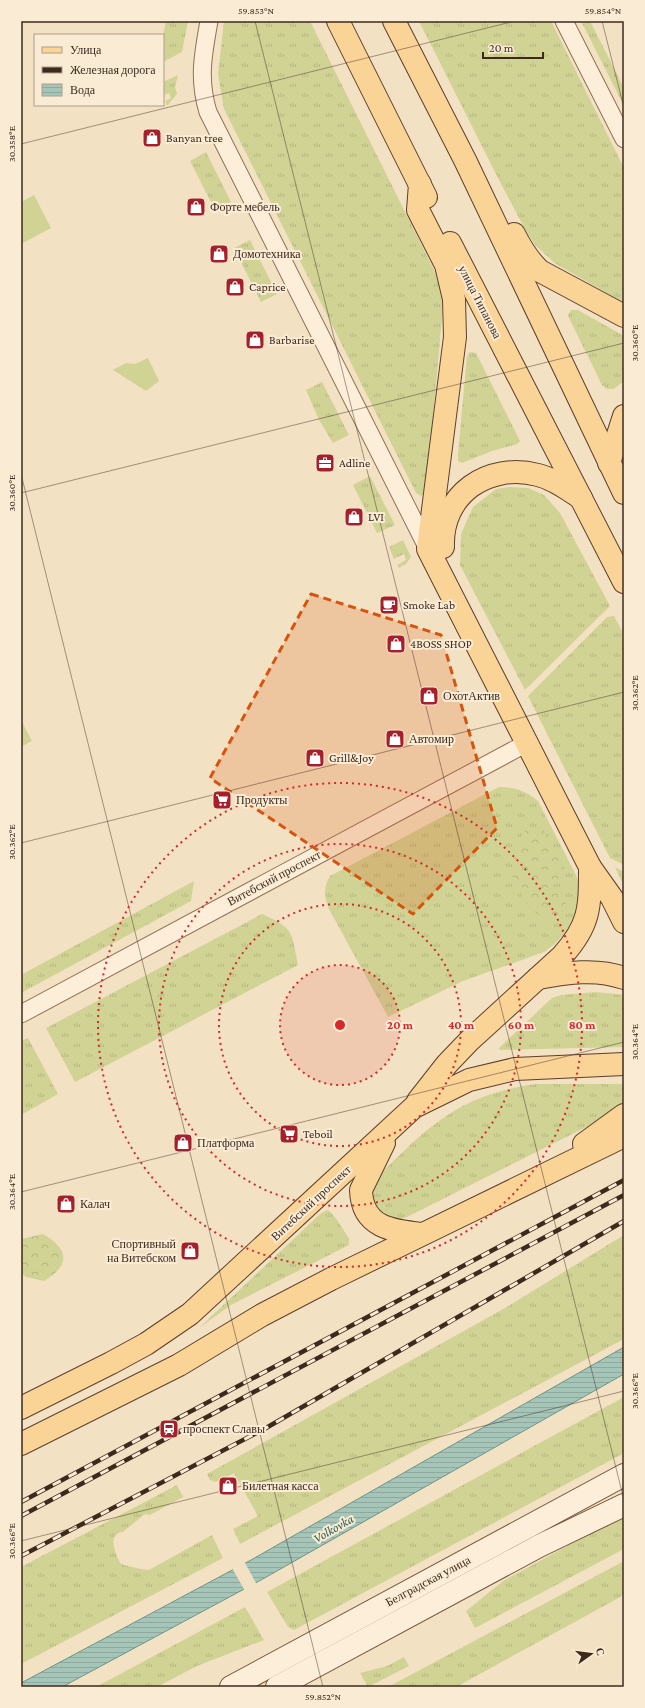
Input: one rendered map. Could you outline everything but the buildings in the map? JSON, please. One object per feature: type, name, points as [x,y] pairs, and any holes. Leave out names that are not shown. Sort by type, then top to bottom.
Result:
[{"type":"main road","name":"улица Типанова","points":[[338,21],[624,582]]},
{"type":"main road","points":[[394,21],[465,160],[624,493]]},
{"type":"main road","points":[[465,160],[487,177],[522,250],[532,263],[540,270],[624,316]]},
{"type":"main road","points":[[420,184],[418,210],[446,265],[451,281],[454,307],[455,337],[435,555],[443,580],[590,867],[612,898],[624,922]]},
{"type":"main road","points":[[609,463],[624,416]]},
{"type":"main road","points":[[435,555],[451,509],[464,491],[482,479],[505,472],[529,473],[550,479],[582,498]]},
{"type":"main road","points":[[414,1107],[447,1064],[469,1041],[562,956],[580,934],[590,903],[590,867]]},
{"type":"main road","points":[[537,979],[564,973],[581,972],[602,972],[624,978]]},
{"type":"main road","name":"Витебский проспект","points":[[21,1408],[146,1344],[190,1314],[414,1107],[469,1080],[514,1069],[624,1064]]},
{"type":"main road","points":[[543,1175],[624,1115]]},
{"type":"main road","points":[[391,1129],[366,1177],[362,1190],[362,1199],[365,1209],[378,1224],[398,1232],[422,1234]]},
{"type":"main road","points":[[21,1444],[179,1365],[262,1315],[422,1234],[624,1136]]},
{"type":"street","points":[[209,21],[201,71],[204,97],[208,112],[435,555]]},
{"type":"street","points":[[564,21],[624,140]]},
{"type":"street","name":"Витебский проспект","points":[[21,1014],[527,743]]},
{"type":"street","name":"Белградская улица","points":[[231,1687],[624,1475]]},
{"type":"street","name":"Белградская улица","points":[[278,1687],[532,1550],[624,1505]]},
{"type":"highlighted area","points":[[311,594],[441,635],[497,828],[413,914],[210,778]]},
{"type":"green space","points":[[166,21],[188,21],[182,52],[164,61],[163,34]]},
{"type":"green space","points":[[224,21],[310,21],[436,274],[442,295],[442,318],[426,492],[421,496],[416,493],[224,109],[218,74]]},
{"type":"green space","points":[[419,21],[551,21],[624,168],[624,303],[556,264],[535,245],[500,182]]},
{"type":"green space","points":[[581,21],[590,21],[624,88],[624,106]]},
{"type":"green space","points":[[178,75],[175,87],[177,94],[167,106],[165,101],[171,98],[169,93],[164,95],[164,82]]},
{"type":"green space","points":[[206,152],[231,202],[215,210],[190,161]]},
{"type":"green space","points":[[34,195],[51,228],[21,244],[21,202]]},
{"type":"green space","points":[[250,240],[277,294],[261,302],[234,248]]},
{"type":"green space","points":[[571,310],[578,310],[624,336],[624,381],[614,389],[607,389],[602,385],[569,318],[568,315]]},
{"type":"green space","points":[[470,352],[476,353],[520,441],[517,444],[492,451],[462,463],[458,461],[458,454],[467,356]]},
{"type":"green space","points":[[148,358],[159,381],[146,391],[113,370],[126,363],[135,364]]},
{"type":"green space","points":[[322,382],[349,435],[333,443],[319,420],[306,390]]},
{"type":"green space","points":[[370,476],[395,525],[377,533],[353,485]]},
{"type":"green space","points":[[509,487],[528,488],[544,495],[560,513],[610,606],[525,690],[460,565],[461,534],[473,507],[496,489]]},
{"type":"green space","points":[[403,540],[411,557],[406,564],[399,568],[397,565],[406,560],[404,554],[394,559],[389,547]]},
{"type":"green space","points":[[614,616],[624,635],[624,865],[610,858],[528,696],[607,617]]},
{"type":"green space","points":[[21,720],[32,741],[21,747]]},
{"type":"green space","points":[[499,787],[520,790],[538,801],[577,877],[579,898],[573,919],[561,938],[544,952],[463,981],[388,1017],[329,909],[325,892],[326,884],[330,876]]},
{"type":"green space","points":[[540,826],[545,832],[549,848],[562,856],[564,866],[562,876],[551,885],[551,893],[561,894],[569,909],[564,917],[556,919],[549,919],[534,912],[521,896],[523,889],[521,884],[516,883],[510,872],[515,866],[514,859],[523,841],[521,838],[522,835],[528,829]]},
{"type":"green space","points":[[615,867],[624,872],[624,886]]},
{"type":"green space","points":[[194,881],[191,901],[21,993],[21,975]]},
{"type":"green space","points":[[262,914],[281,924],[290,932],[298,965],[75,1082],[46,1028]]},
{"type":"green space","points":[[596,992],[624,995],[624,1047],[500,1050],[499,1048],[552,998],[561,995]]},
{"type":"green space","points":[[28,1038],[58,1094],[21,1115],[21,1041]]},
{"type":"green space","points":[[536,1084],[624,1084],[624,1108],[407,1217],[398,1220],[381,1217],[369,1196],[372,1188],[383,1171],[419,1137],[449,1114],[480,1098],[497,1092]]},
{"type":"green space","points":[[327,1210],[336,1218],[349,1238],[349,1245],[231,1305],[199,1328],[320,1214]]},
{"type":"green space","points":[[43,1234],[58,1245],[62,1251],[63,1257],[59,1269],[44,1281],[26,1277],[21,1273],[21,1239]]},
{"type":"green space","points":[[624,1235],[624,1339],[240,1544],[233,1529],[258,1516],[234,1473],[216,1482],[210,1480],[207,1474],[505,1308]]},
{"type":"green space","points":[[624,1397],[624,1453],[294,1630],[288,1627],[267,1592]]},
{"type":"green space","points":[[177,1485],[183,1497],[150,1515],[145,1514],[123,1532],[118,1533],[115,1536],[115,1551],[121,1564],[149,1570],[212,1535],[223,1558],[21,1664],[21,1567]]},
{"type":"green space","points":[[624,1515],[624,1549],[475,1628],[466,1611],[503,1581]]},
{"type":"green space","points":[[624,1561],[624,1595],[456,1687],[388,1687]]},
{"type":"green space","points":[[245,1607],[264,1640],[197,1666],[157,1687],[96,1687]]},
{"type":"green space","points":[[404,1657],[409,1666],[368,1687],[360,1673],[387,1666]]},
{"type":"water","name":"Volkovka","points":[[624,1347],[624,1374],[261,1580],[62,1687],[21,1687],[21,1683],[251,1560]]},
{"type":"pier","points":[[244,1561],[257,1585],[245,1591],[232,1568]]},
{"type":"railway","points":[[21,1502],[624,1180]]},
{"type":"railway","points":[[21,1516],[624,1195]]},
{"type":"railway","points":[[21,1556],[266,1428],[624,1221]]},
{"type":"place","name":"Banyan tree","points":[[152,138]]},
{"type":"place","name":"Форте мебель","points":[[196,207]]},
{"type":"place","name":"Домотехника","points":[[219,254]]},
{"type":"place","name":"Caprice","points":[[235,287]]},
{"type":"place","name":"Barbarise","points":[[255,340]]},
{"type":"place","name":"Adline","points":[[325,463]]},
{"type":"place","name":"LVI","points":[[354,517]]},
{"type":"place","name":"Smoke Lab","points":[[389,605]]},
{"type":"place","name":"4BOSS SHOP","points":[[396,644]]},
{"type":"place","name":"ОхотАктив","points":[[429,696]]},
{"type":"place","name":"Автомир","points":[[395,739]]},
{"type":"place","name":"Grill&Joy","points":[[315,758]]},
{"type":"place","name":"Продукты","points":[[222,800]]},
{"type":"place","name":"Teboil","points":[[289,1134]]},
{"type":"place","name":"Платформа","points":[[183,1143]]},
{"type":"place","name":"Калач","points":[[66,1204]]},
{"type":"place","name":"Спортивный на Витебском","points":[[190,1251]]},
{"type":"place","name":"проспект Славы","points":[[169,1429]]},
{"type":"place","name":"Билетная касса","points":[[228,1486]]}]
